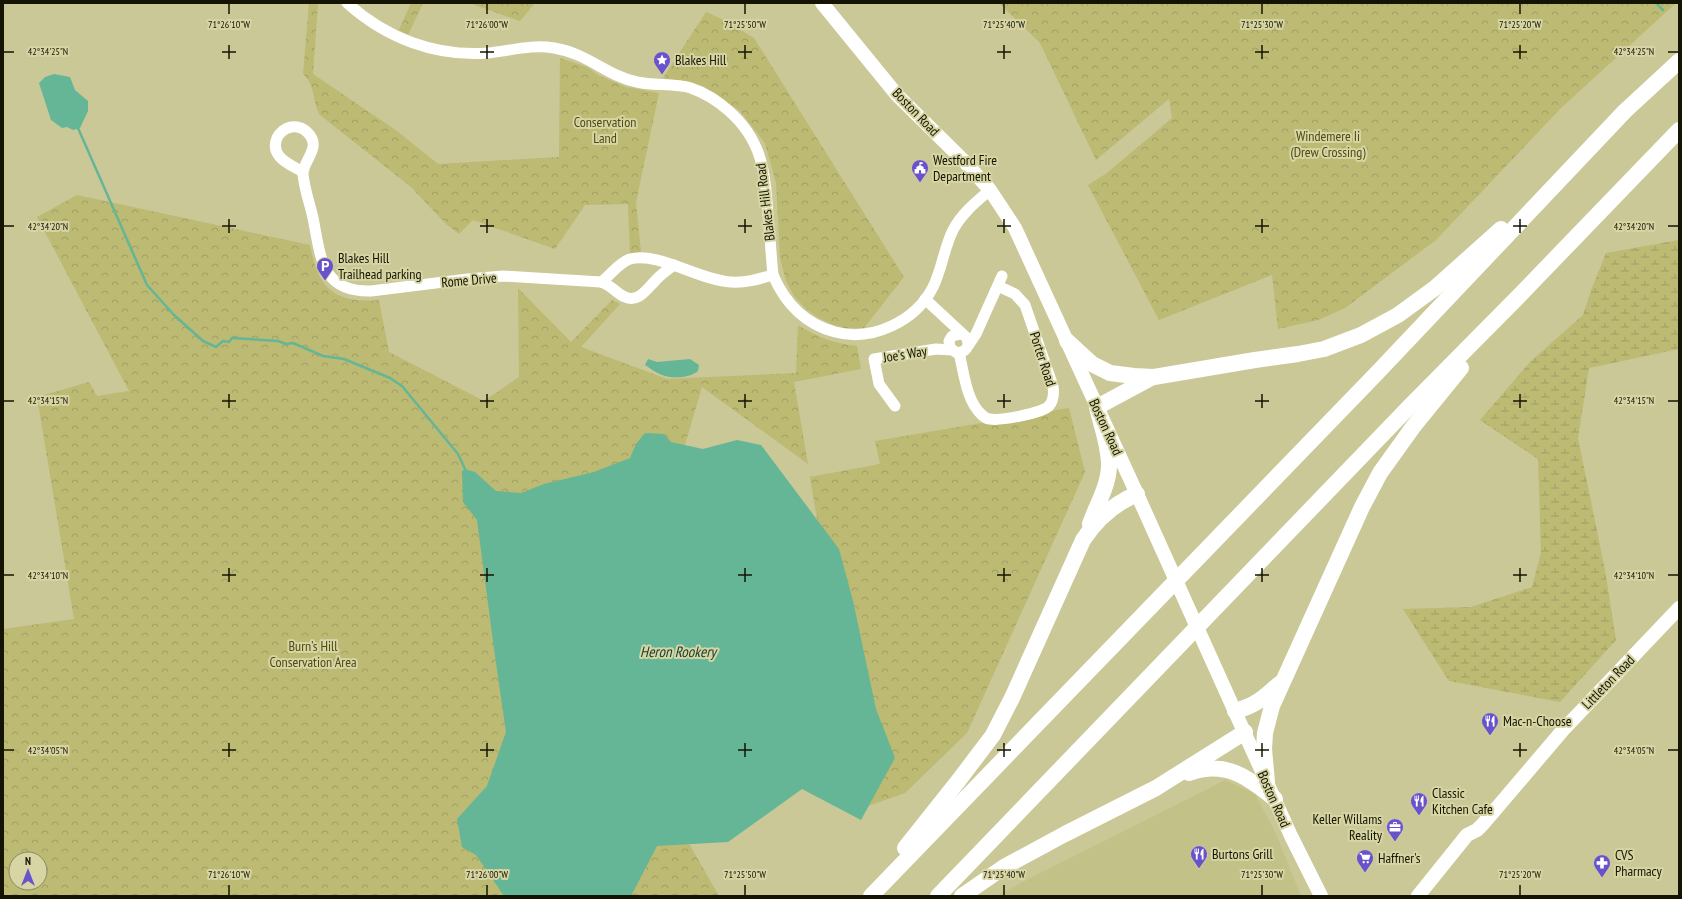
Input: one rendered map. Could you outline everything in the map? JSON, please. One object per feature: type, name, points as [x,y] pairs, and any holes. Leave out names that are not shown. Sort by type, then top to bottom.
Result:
[{"type":"highway","points":[[871,896],[1574,167],[1625,111],[1679,62]]},
{"type":"highway","points":[[938,896],[1409,407],[1500,316],[1679,130]]},
{"type":"highway","points":[[1067,342],[1092,364],[1110,373],[1122,376],[1154,377],[1298,354],[1324,348],[1362,335],[1398,315],[1435,288],[1574,167]]},
{"type":"highway","points":[[1267,782],[1264,749],[1265,734],[1272,706],[1360,512],[1380,473],[1400,443],[1467,361],[1500,316]]},
{"type":"highway","points":[[867,896],[964,775],[993,735],[1012,698],[1086,536],[1102,497],[1109,465],[1107,446],[1097,407],[1154,377]]},
{"type":"highway","points":[[1086,536],[1106,512],[1121,501],[1137,494]]},
{"type":"highway","points":[[1235,711],[1250,707],[1260,701],[1285,678]]},
{"type":"highway","points":[[1167,782],[1245,732]]},
{"type":"highway","points":[[962,896],[997,871],[1024,856],[1167,782],[1194,771],[1223,769],[1234,771],[1247,778],[1275,799]]},
{"type":"main road","name":"Boston Road","points":[[822,3],[897,95],[965,162],[990,190],[1018,234],[1267,782],[1321,896]]},
{"type":"main road","name":"Littleton Road","points":[[1418,896],[1467,835],[1477,830],[1563,730],[1679,608]]},
{"type":"main road","name":"Littleton Road","points":[[1429,896],[1475,840],[1477,830]]},
{"type":"street","name":"Blakes Hill Road","points":[[347,3],[367,19],[388,32],[424,48],[464,54],[492,52],[524,47],[554,48],[585,57],[624,78],[645,84],[677,85],[690,88],[716,101],[734,115],[745,127],[756,145],[763,166],[773,275],[783,296],[804,318],[823,328],[839,333],[867,333],[893,326],[909,316],[925,299],[937,278],[949,239],[956,226],[971,206],[990,190]]},
{"type":"street","name":"Rome Drive","points":[[303,172],[323,264],[332,278],[346,288],[371,291],[503,276],[602,282],[623,296],[634,298],[640,297],[654,282],[674,265]]},
{"type":"street","points":[[602,282],[622,263],[630,259],[648,259],[674,265],[705,276],[730,282],[750,282],[773,275]]},
{"type":"street","name":"Porter Road","points":[[943,317],[956,346],[970,394],[978,410],[986,418],[999,419],[1041,411],[1047,408],[1052,402],[1054,394],[1053,386],[1025,305],[1000,281]]},
{"type":"street","name":"Joe's Way","points":[[895,406],[879,384],[874,359],[956,346],[974,339],[1000,281]]},
{"type":"street","name":"Porter Road","points":[[925,299],[963,334]]},
{"type":"street","name":"Joe's Way","points":[[956,346],[955,334],[963,334],[975,329],[980,323]]},
{"type":"shaded area","points":[[1225,780],[1255,794],[1275,832],[1301,896],[998,896],[1001,893]]},
{"type":"green space","name":"Conservation Land","points":[[309,3],[318,3],[313,74],[397,131],[438,164],[559,157],[560,58],[587,67],[598,75],[626,87],[659,93],[636,202],[641,252],[630,255],[628,204],[585,205],[555,249],[473,220],[459,234],[446,224],[411,187],[320,115],[310,83],[303,74]]},
{"type":"green space","points":[[411,3],[423,3],[408,35],[399,30]]},
{"type":"green space","points":[[469,3],[535,3],[520,21]]},
{"type":"green space","name":"Windemere Ii (Drew Crossing)","points":[[999,3],[1676,3],[1560,109],[1436,240],[1345,308],[1318,320],[1278,329],[1272,275],[1159,320],[1088,185],[1107,173],[1172,118],[1169,99],[1096,160],[1040,43]]},
{"type":"green space","points":[[706,12],[726,21],[754,38],[904,277],[864,328],[845,328],[831,324],[817,317],[806,309],[794,296],[786,281],[780,258],[776,183],[765,143],[740,111],[703,86],[663,78]]},
{"type":"green space","name":"Burn’s Hill Conservation Area","points":[[77,195],[310,245],[313,260],[318,272],[323,282],[331,290],[340,296],[350,299],[363,301],[379,300],[389,352],[484,401],[519,377],[518,288],[571,342],[612,300],[620,304],[581,347],[667,379],[796,373],[798,325],[826,339],[857,346],[861,369],[794,382],[808,464],[702,387],[640,598],[549,600],[719,896],[3,896],[3,629],[74,619],[37,397],[89,382],[97,396],[129,391],[37,217]]},
{"type":"green space","points":[[1679,240],[1679,349],[1589,368],[1578,438],[1605,570],[1616,640],[1560,702],[1449,681],[1403,609],[1471,607],[1532,587],[1541,552],[1538,459],[1480,420],[1530,362],[1583,315],[1606,253]]},
{"type":"green space","points":[[1069,408],[1085,472],[967,733],[905,793],[865,807],[810,477],[880,464],[875,441]]},
{"type":"water","points":[[54,74],[70,77],[75,90],[88,101],[88,111],[80,128],[73,130],[67,127],[62,128],[51,120],[39,83],[45,77]]},
{"type":"water","points":[[648,359],[657,362],[690,359],[699,365],[698,371],[686,376],[666,376],[645,365]]},
{"type":"water","name":"Heron Rookery","points":[[645,433],[664,434],[671,442],[703,449],[737,440],[761,445],[839,549],[853,601],[876,709],[895,758],[861,820],[802,789],[728,842],[657,846],[631,896],[504,896],[476,855],[462,847],[457,819],[487,786],[506,732],[477,520],[463,502],[462,471],[465,469],[475,472],[496,491],[521,493],[544,484],[594,472],[630,458],[636,444]]},
{"type":"waterway","points":[[1656,3],[1663,10]]},
{"type":"waterway","points":[[78,128],[147,285],[174,315],[203,341],[216,347],[223,341],[229,342],[232,338],[278,341],[286,344],[293,343],[323,356],[344,359],[390,378],[402,386],[458,454],[465,469]]},
{"type":"place","name":"Blakes Hill","points":[[662,75]]},
{"type":"place","name":"Westford Fire Department","points":[[920,183]]},
{"type":"place","name":"Blakes Hill Trailhead parking","points":[[325,281]]},
{"type":"place","name":"Mac-n-Choose","points":[[1490,736]]},
{"type":"place","name":"Classic Kitchen Cafe","points":[[1419,816]]},
{"type":"place","name":"Keller Willams Reality","points":[[1395,842]]},
{"type":"place","name":"Burtons Grill","points":[[1199,869]]},
{"type":"place","name":"Haffner's","points":[[1365,873]]},
{"type":"place","name":"CVS Pharmacy","points":[[1602,878]]}]
